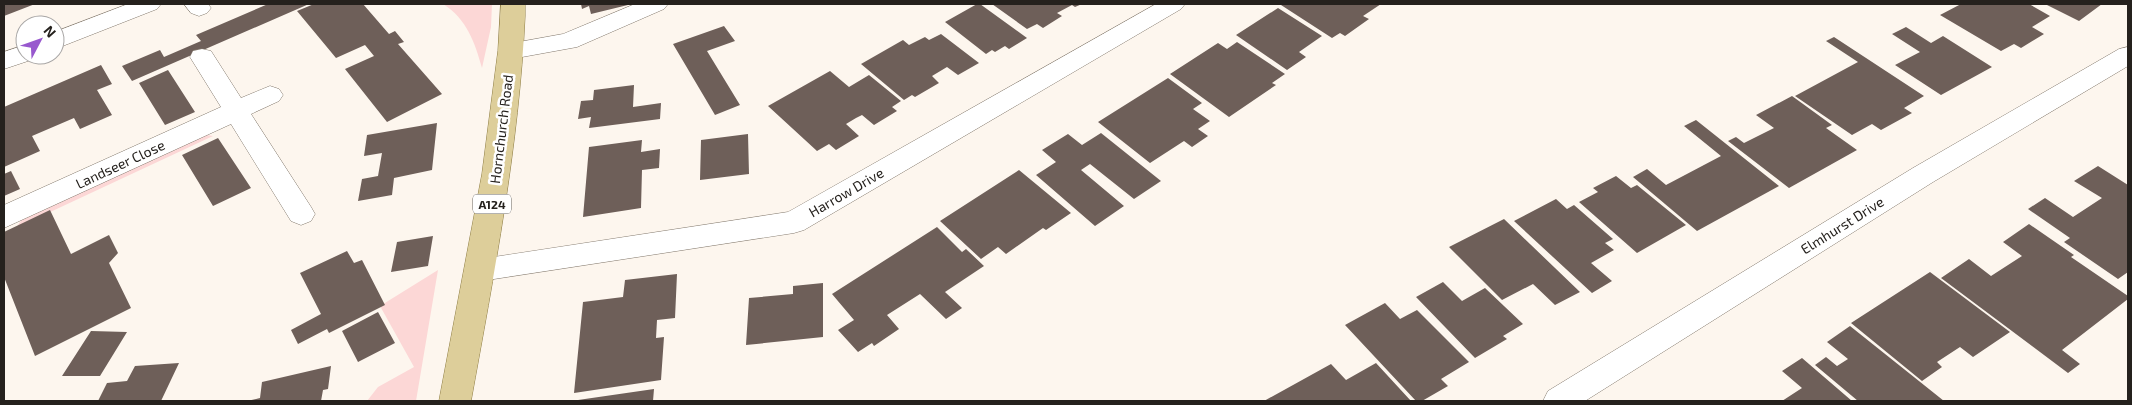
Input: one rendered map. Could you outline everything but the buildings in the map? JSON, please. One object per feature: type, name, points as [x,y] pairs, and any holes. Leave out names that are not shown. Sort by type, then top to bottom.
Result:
[{"type":"main road","name":"Hornchurch Road","points":[[455,401],[481,270],[498,159],[511,51],[514,4]]},
{"type":"street","points":[[65,37],[149,4]]},
{"type":"street","points":[[511,51],[568,41],[656,4]]},
{"type":"street","name":"Harrow Drive","points":[[481,270],[794,222],[1173,4]]},
{"type":"street","name":"Elmhurst Drive","points":[[1559,401],[1923,175],[2128,55]]},
{"type":"street","points":[[202,57],[301,214]]},
{"type":"street","name":"Landseer Close","points":[[4,218],[270,95]]},
{"type":"shaded area","points":[[443,4],[492,4],[491,27],[482,68],[469,32],[458,17]]},
{"type":"shaded area","points":[[207,135],[213,136],[16,228],[24,216]]},
{"type":"shaded area","points":[[438,270],[416,401],[367,401],[378,387],[414,367],[380,306]]}]
